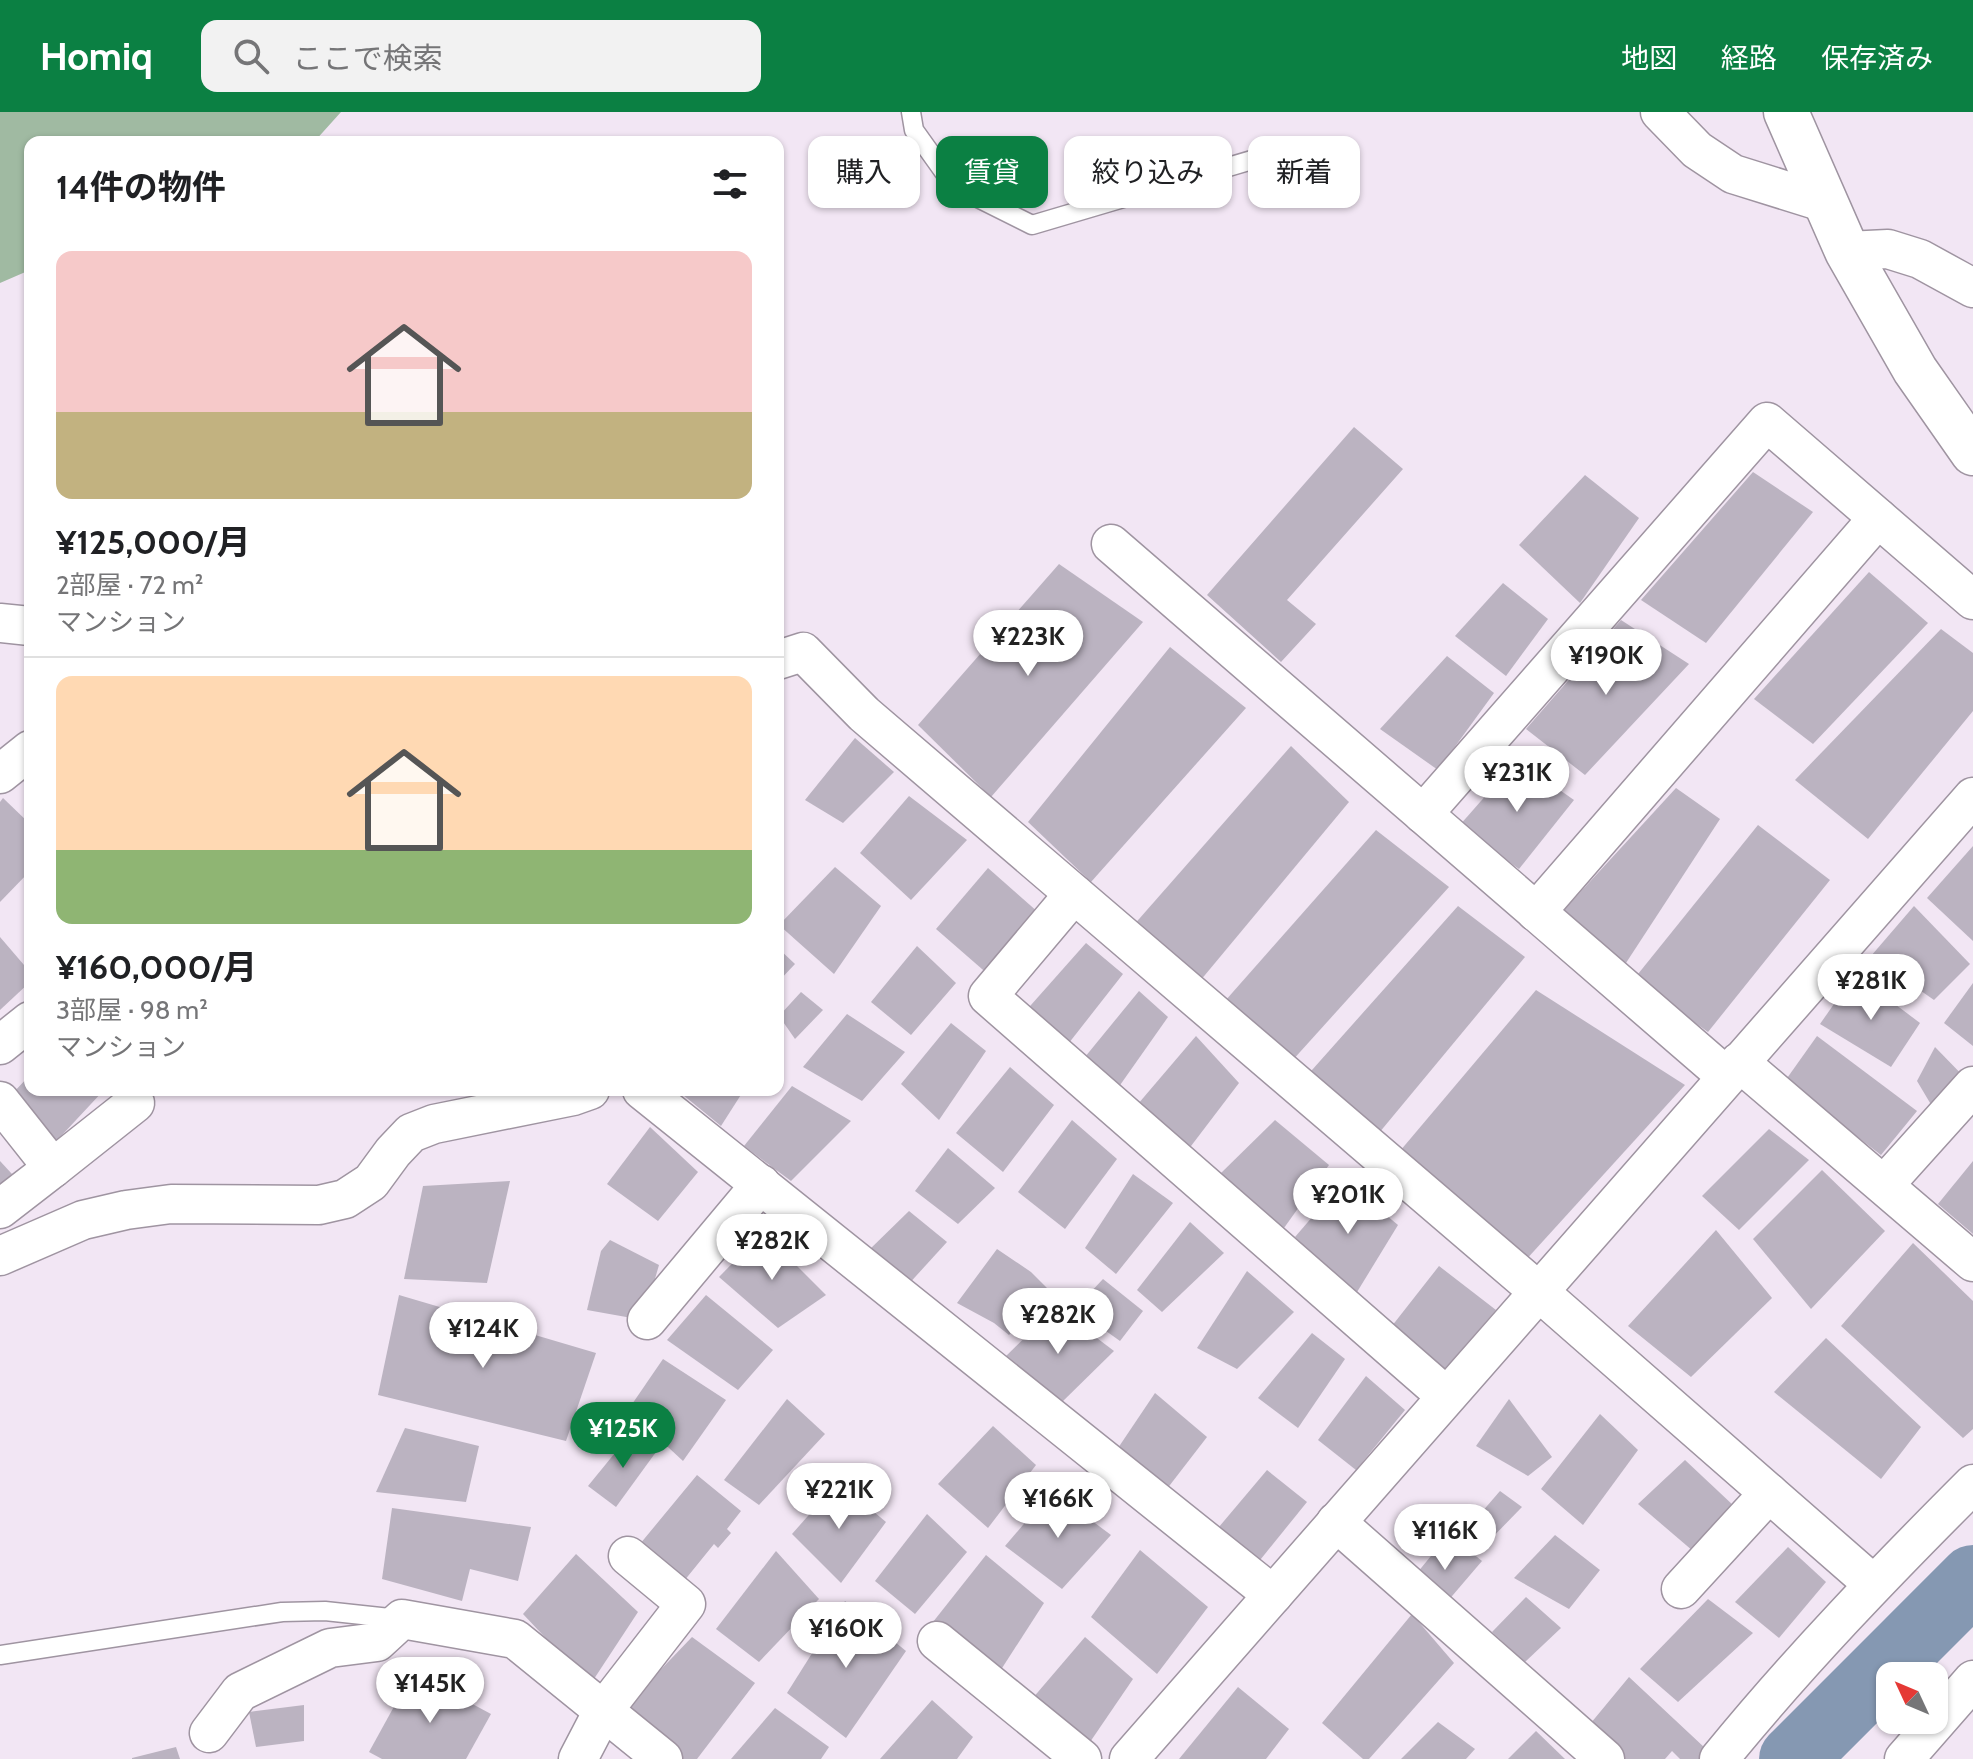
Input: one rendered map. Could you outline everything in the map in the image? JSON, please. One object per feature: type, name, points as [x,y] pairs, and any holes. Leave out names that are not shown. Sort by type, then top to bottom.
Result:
[{"type":"street","points":[[1660,112],[1697,150],[1733,174],[1826,203]]},
{"type":"street","points":[[1786,112],[1847,251],[1915,370],[1973,453]]},
{"type":"street","points":[[1847,251],[1888,249],[1920,259],[1973,288]]},
{"type":"street","points":[[1423,814],[1767,422],[1973,600]]},
{"type":"street","points":[[1536,912],[1878,518]]},
{"type":"street","points":[[1111,544],[1536,912],[1732,1069],[1884,1185],[1973,1262]]},
{"type":"street","points":[[0,623],[24,625]]},
{"type":"street","points":[[784,658],[803,652],[864,714],[1538,1291],[1873,1584]]},
{"type":"street","points":[[0,774],[24,755]]},
{"type":"street","points":[[1129,1759],[1973,797]]},
{"type":"street","points":[[1074,894],[988,996],[1446,1396]]},
{"type":"street","points":[[0,1045],[24,1026]]},
{"type":"street","points":[[1884,1185],[1973,1086]]},
{"type":"street","points":[[0,1256],[83,1220],[126,1210],[171,1204],[319,1205],[345,1199],[371,1182],[411,1133],[434,1124],[573,1096]]},
{"type":"street","points":[[650,1096],[1273,1595]]},
{"type":"street","points":[[0,1101],[53,1168]]},
{"type":"street","points":[[0,1209],[135,1103]]},
{"type":"street","points":[[647,1320],[761,1184]]},
{"type":"street","points":[[1719,1759],[1772,1694],[1873,1584],[1973,1484]]},
{"type":"street","points":[[1681,1589],[1769,1493]]},
{"type":"street","points":[[1336,1522],[1605,1759]]},
{"type":"street","points":[[578,1759],[603,1711],[686,1604],[628,1556]]},
{"type":"street","points":[[209,1733],[240,1692],[330,1648],[377,1642],[402,1619],[515,1639],[663,1759]]},
{"type":"street","points":[[937,1641],[1082,1759]]},
{"type":"street","points":[[1904,1759],[1973,1680]]},
{"type":"lane","points":[[911,112],[914,130],[954,186],[1032,225],[1248,161]]},
{"type":"lane","points":[[0,1655],[282,1612],[325,1611],[402,1619]]},
{"type":"green space","points":[[0,112],[341,112],[319,136],[24,136],[24,273],[0,283]]},
{"type":"building","points":[[1354,427],[1403,469],[1287,600],[1316,624],[1281,662],[1207,595]]},
{"type":"building","points":[[1753,472],[1813,512],[1706,643],[1641,600]]},
{"type":"building","points":[[1585,475],[1639,518],[1580,603],[1519,545]]},
{"type":"building","points":[[1059,564],[1143,622],[991,797],[918,725]]},
{"type":"building","points":[[1869,572],[1928,623],[1813,744],[1754,699]]},
{"type":"building","points":[[1503,583],[1548,619],[1506,676],[1455,636]]},
{"type":"building","points":[[1621,620],[1689,664],[1585,775],[1526,729]]},
{"type":"building","points":[[1941,629],[1973,653],[1973,711],[1868,839],[1795,780]]},
{"type":"building","points":[[1170,647],[1246,708],[1091,882],[1028,822]]},
{"type":"building","points":[[1447,656],[1494,693],[1438,770],[1380,729]]},
{"type":"building","points":[[855,738],[894,772],[843,823],[805,800]]},
{"type":"building","points":[[1291,746],[1349,802],[1195,987],[1132,927]]},
{"type":"building","points":[[1517,760],[1574,800],[1519,869],[1459,826]]},
{"type":"building","points":[[1676,788],[1720,819],[1624,966],[1563,911]]},
{"type":"building","points":[[909,796],[967,840],[911,900],[860,853]]},
{"type":"building","points":[[3,798],[24,818],[24,877],[0,902],[0,802]]},
{"type":"building","points":[[1758,825],[1830,880],[1708,1032],[1634,979]]},
{"type":"building","points":[[1376,830],[1449,887],[1291,1062],[1225,1001]]},
{"type":"building","points":[[1973,846],[1973,941],[1927,898]]},
{"type":"building","points":[[835,867],[881,906],[834,974],[784,929],[784,920]]},
{"type":"building","points":[[988,868],[1039,913],[990,976],[936,929]]},
{"type":"building","points":[[1458,906],[1525,957],[1374,1139],[1304,1079]]},
{"type":"building","points":[[1914,906],[1970,964],[1934,1000],[1871,956]]},
{"type":"building","points":[[0,937],[24,965],[24,988],[0,1010]]},
{"type":"building","points":[[1086,943],[1123,974],[1065,1048],[1023,1014]]},
{"type":"building","points":[[917,946],[956,983],[911,1035],[871,1002]]},
{"type":"building","points":[[784,954],[795,964],[784,976]]},
{"type":"building","points":[[1855,974],[1920,1023],[1891,1067],[1820,1024]]},
{"type":"building","points":[[1973,983],[1973,1046],[1944,1023]]},
{"type":"building","points":[[1536,990],[1685,1085],[1524,1262],[1400,1151]]},
{"type":"building","points":[[1139,991],[1168,1017],[1118,1088],[1085,1057]]},
{"type":"building","points":[[801,992],[823,1010],[795,1039],[784,1023],[784,1011]]},
{"type":"building","points":[[847,1014],[905,1052],[862,1101],[803,1067]]},
{"type":"building","points":[[951,1023],[986,1051],[939,1120],[901,1084]]},
{"type":"building","points":[[1196,1036],[1239,1083],[1188,1150],[1138,1104]]},
{"type":"building","points":[[1817,1036],[1917,1111],[1881,1155],[1785,1081]]},
{"type":"building","points":[[1935,1047],[1971,1084],[1939,1118],[1917,1081]]},
{"type":"building","points":[[1010,1067],[1054,1105],[1003,1172],[956,1133]]},
{"type":"building","points":[[24,1081],[24,1096],[98,1096],[49,1149],[12,1094]]},
{"type":"building","points":[[792,1086],[851,1121],[791,1181],[744,1146]]},
{"type":"building","points":[[684,1096],[740,1096],[721,1126]]},
{"type":"building","points":[[1072,1120],[1117,1159],[1065,1229],[1018,1192]]},
{"type":"building","points":[[1275,1120],[1329,1165],[1279,1235],[1220,1174]]},
{"type":"building","points":[[650,1127],[698,1172],[658,1221],[607,1184]]},
{"type":"building","points":[[1769,1129],[1809,1160],[1739,1230],[1702,1196]]},
{"type":"building","points":[[948,1148],[995,1188],[958,1224],[915,1191]]},
{"type":"building","points":[[0,1161],[12,1174],[0,1185]]},
{"type":"building","points":[[1973,1161],[1973,1234],[1938,1204]]},
{"type":"building","points":[[1822,1170],[1885,1231],[1811,1309],[1753,1239]]},
{"type":"building","points":[[1133,1174],[1173,1203],[1116,1274],[1085,1248]]},
{"type":"building","points":[[1344,1180],[1398,1225],[1354,1297],[1295,1237]]},
{"type":"building","points":[[510,1181],[487,1283],[404,1279],[423,1186]]},
{"type":"building","points":[[909,1211],[947,1242],[906,1287],[867,1252]]},
{"type":"building","points":[[1190,1222],[1224,1253],[1162,1312],[1137,1290]]},
{"type":"building","points":[[1716,1230],[1772,1298],[1691,1377],[1628,1326]]},
{"type":"building","points":[[763,1232],[826,1295],[778,1328],[719,1277]]},
{"type":"building","points":[[610,1240],[659,1265],[643,1320],[587,1310],[601,1251]]},
{"type":"building","points":[[1913,1243],[1973,1301],[1973,1429],[1963,1438],[1841,1326]]},
{"type":"building","points":[[997,1249],[1031,1272],[1050,1291],[1009,1335],[957,1303]]},
{"type":"building","points":[[1439,1266],[1496,1310],[1441,1373],[1388,1331]]},
{"type":"building","points":[[1247,1271],[1294,1312],[1237,1369],[1197,1348]]},
{"type":"building","points":[[1103,1279],[1143,1311],[1120,1341],[1075,1309]]},
{"type":"building","points":[[399,1295],[596,1353],[566,1441],[378,1395]]},
{"type":"building","points":[[706,1295],[773,1350],[738,1390],[667,1340]]},
{"type":"building","points":[[1056,1307],[1114,1351],[1059,1405],[1001,1361]]},
{"type":"building","points":[[1312,1333],[1345,1359],[1298,1428],[1258,1398]]},
{"type":"building","points":[[1826,1338],[1921,1427],[1881,1479],[1774,1392]]},
{"type":"building","points":[[663,1359],[726,1400],[683,1461],[628,1410]]},
{"type":"building","points":[[1366,1376],[1405,1410],[1356,1470],[1318,1440]]},
{"type":"building","points":[[1155,1393],[1207,1437],[1163,1494],[1114,1454]]},
{"type":"building","points":[[787,1399],[825,1434],[759,1505],[724,1480]]},
{"type":"building","points":[[1509,1399],[1552,1457],[1528,1476],[1476,1446]]},
{"type":"building","points":[[1600,1414],[1638,1450],[1583,1525],[1541,1489]]},
{"type":"building","points":[[993,1426],[1036,1465],[988,1528],[938,1484]]},
{"type":"building","points":[[405,1428],[479,1446],[466,1502],[376,1492]]},
{"type":"building","points":[[632,1432],[656,1452],[616,1507],[588,1486]]},
{"type":"building","points":[[1685,1460],[1735,1507],[1700,1557],[1638,1504]]},
{"type":"building","points":[[1267,1470],[1307,1502],[1256,1565],[1213,1534]]},
{"type":"building","points":[[697,1475],[741,1511],[727,1529],[731,1533],[718,1548],[714,1544],[684,1581],[640,1544]]},
{"type":"building","points":[[838,1482],[886,1522],[841,1583],[792,1534]]},
{"type":"building","points":[[1052,1491],[1111,1535],[1062,1589],[1005,1546]]},
{"type":"building","points":[[1500,1491],[1522,1507],[1484,1546],[1468,1528]]},
{"type":"building","points":[[392,1508],[531,1527],[518,1581],[470,1569],[462,1601],[382,1579]]},
{"type":"building","points":[[927,1514],[967,1552],[915,1614],[875,1581]]},
{"type":"building","points":[[1449,1534],[1482,1561],[1441,1609],[1408,1584]]},
{"type":"building","points":[[1555,1535],[1600,1570],[1569,1609],[1514,1578]]},
{"type":"building","points":[[1788,1547],[1826,1582],[1779,1638],[1735,1602]]},
{"type":"building","points":[[1140,1550],[1208,1607],[1157,1674],[1091,1617]]},
{"type":"building","points":[[776,1551],[819,1599],[759,1662],[716,1629]]},
{"type":"building","points":[[576,1554],[638,1612],[590,1685],[523,1614]]},
{"type":"building","points":[[986,1555],[1044,1603],[995,1679],[929,1627]]},
{"type":"building","points":[[1526,1597],[1561,1628],[1525,1662],[1492,1632]]},
{"type":"building","points":[[1708,1599],[1753,1633],[1678,1702],[1640,1669]]},
{"type":"building","points":[[845,1601],[906,1651],[846,1738],[787,1693]]},
{"type":"building","points":[[1412,1614],[1454,1663],[1369,1759],[1363,1759],[1322,1723]]},
{"type":"building","points":[[692,1637],[755,1683],[697,1759],[680,1759],[623,1709]]},
{"type":"building","points":[[1085,1637],[1133,1679],[1088,1745],[1032,1699]]},
{"type":"building","points":[[413,1672],[491,1714],[466,1759],[382,1759],[369,1752]]},
{"type":"building","points":[[1629,1677],[1705,1748],[1700,1759],[1680,1759],[1672,1751],[1665,1759],[1615,1759],[1581,1735]]},
{"type":"building","points":[[1238,1687],[1289,1729],[1266,1759],[1179,1759]]},
{"type":"building","points":[[932,1700],[973,1737],[957,1759],[880,1759]]},
{"type":"building","points":[[304,1705],[304,1741],[256,1747],[249,1712]]},
{"type":"building","points":[[775,1708],[829,1747],[821,1759],[731,1759]]},
{"type":"building","points":[[1438,1722],[1475,1749],[1466,1759],[1401,1759]]},
{"type":"building","points":[[1536,1731],[1565,1759],[1508,1759]]},
{"type":"building","points":[[176,1747],[180,1759],[132,1759],[132,1758]]},
{"type":"waterway","points":[[1793,1759],[1973,1579]]}]
